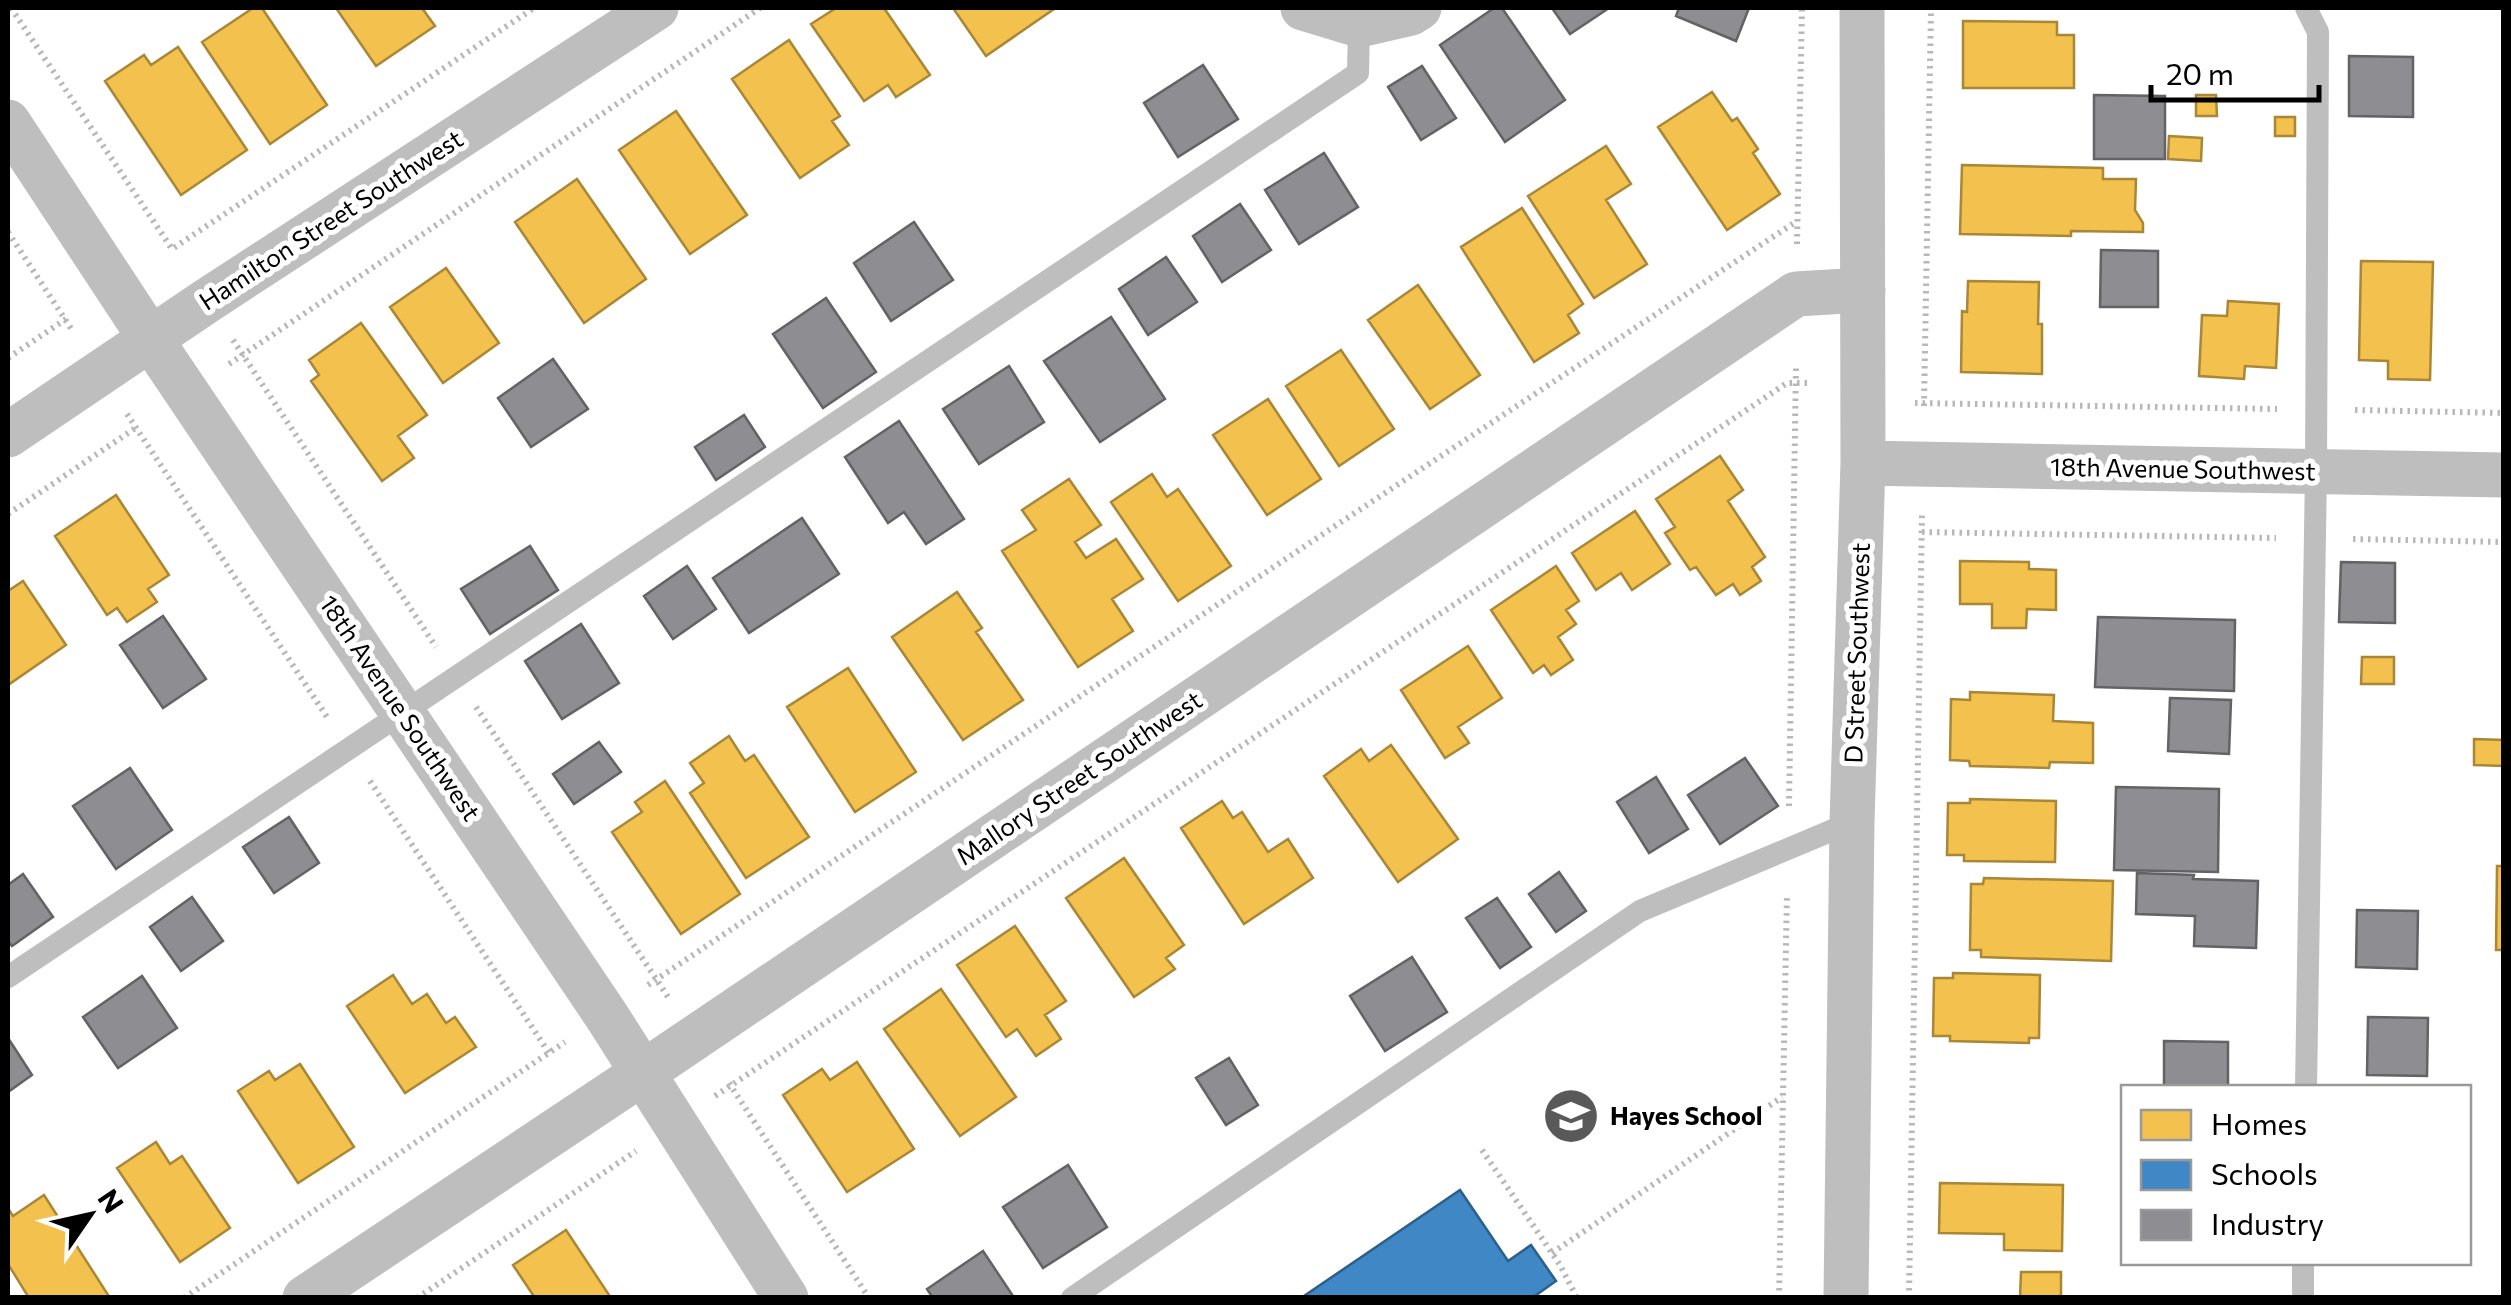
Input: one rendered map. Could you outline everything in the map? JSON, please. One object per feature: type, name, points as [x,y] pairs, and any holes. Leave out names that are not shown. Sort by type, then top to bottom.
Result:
[{"type":"street","name":"Hamilton Street Southwest","points":[[8,435],[656,8]]},
{"type":"street","points":[[1302,8],[1359,25],[1412,13],[1418,8]]},
{"type":"street","name":"D Street Southwest","points":[[1846,1298],[1852,822],[1863,464],[1862,8]]},
{"type":"street","name":"18th Avenue Southwest","points":[[8,122],[644,1072],[786,1298]]},
{"type":"street","name":"Mallory Street Southwest","points":[[305,1298],[1796,294],[1863,290]]},
{"type":"street","name":"18th Avenue Southwest","points":[[1863,464],[2504,475]]},
{"type":"lane","points":[[2306,8],[2318,32],[2306,1085]]},
{"type":"lane","points":[[8,977],[1358,73],[1359,25]]},
{"type":"lane","points":[[1072,1298],[1640,910],[1852,822]]},
{"type":"lane","points":[[2303,1298],[2304,1265]]},
{"type":"path","points":[[11,8],[178,257]]},
{"type":"path","points":[[162,256],[534,8]]},
{"type":"path","points":[[228,365],[760,8]]},
{"type":"path","points":[[1797,250],[1802,8]]},
{"type":"path","points":[[1924,415],[1931,8]]},
{"type":"path","points":[[639,991],[1797,221]]},
{"type":"path","points":[[8,232],[78,339]]},
{"type":"path","points":[[8,358],[76,312]]},
{"type":"path","points":[[708,1101],[1787,383],[1796,383]]},
{"type":"path","points":[[1903,403],[2504,412]]},
{"type":"path","points":[[8,514],[150,418]]},
{"type":"path","points":[[1908,1298],[1922,506]]},
{"type":"path","points":[[1922,532],[2504,542]]},
{"type":"path","points":[[184,1298],[567,1041]]},
{"type":"path","points":[[724,1076],[869,1298]]},
{"type":"path","points":[[1552,1253],[1782,1098]]},
{"type":"path","points":[[417,1298],[639,1149]]},
{"type":"path","points":[[1482,1150],[1552,1253],[1576,1298]]},
{"type":"building: Homes","points":[[253,8],[262,8],[327,105],[270,144],[202,42]]},
{"type":"building: Homes","points":[[336,8],[422,8],[435,26],[376,66]]},
{"type":"building: Homes","points":[[836,8],[884,8],[930,75],[896,97],[888,85],[864,101],[811,24]]},
{"type":"building: Homes","points":[[953,8],[1053,8],[1054,9],[986,56]]},
{"type":"building: Homes","points":[[1963,21],[2057,22],[2057,35],[2074,35],[2074,88],[1963,88]]},
{"type":"building: Homes","points":[[789,40],[840,116],[832,121],[849,145],[800,178],[732,79]]},
{"type":"building: Homes","points":[[178,47],[247,150],[181,195],[105,81],[144,55],[151,65]]},
{"type":"building: Homes","points":[[1712,92],[1732,121],[1737,118],[1758,149],[1753,153],[1780,194],[1727,230],[1658,127]]},
{"type":"building: Homes","points":[[2196,95],[2216,95],[2217,116],[2196,116]]},
{"type":"building: Homes","points":[[676,111],[747,215],[690,254],[619,150]]},
{"type":"building: Homes","points":[[2275,117],[2295,117],[2295,136],[2275,136]]},
{"type":"building: Homes","points":[[2169,136],[2202,138],[2201,161],[2168,159]]},
{"type":"building: Homes","points":[[1606,146],[1631,184],[1606,200],[1647,264],[1594,298],[1528,196]]},
{"type":"building: Homes","points":[[1962,165],[2103,168],[2103,179],[2136,179],[2135,210],[2143,223],[2143,232],[2071,231],[2071,236],[1960,234]]},
{"type":"building: Homes","points":[[577,179],[646,279],[584,323],[515,222]]},
{"type":"building: Homes","points":[[1522,208],[1583,304],[1568,315],[1579,333],[1534,362],[1461,247]]},
{"type":"building: Homes","points":[[2361,261],[2433,262],[2430,380],[2388,379],[2388,361],[2359,360]]},
{"type":"building: Homes","points":[[446,268],[499,343],[443,383],[390,307]]},
{"type":"building: Homes","points":[[1968,281],[2039,282],[2042,374],[1961,372],[1962,311],[1967,312]]},
{"type":"building: Homes","points":[[1418,285],[1480,375],[1430,409],[1368,320]]},
{"type":"building: Homes","points":[[2228,301],[2279,304],[2276,368],[2245,366],[2244,379],[2199,376],[2202,315],[2227,316]]},
{"type":"building: Homes","points":[[361,323],[427,415],[398,436],[414,458],[382,481],[311,381],[319,375],[309,360]]},
{"type":"building: Homes","points":[[1341,350],[1394,429],[1339,466],[1286,386]]},
{"type":"building: Homes","points":[[1268,399],[1321,479],[1267,515],[1213,435]]},
{"type":"building: Homes","points":[[1720,456],[1743,490],[1728,501],[1765,557],[1752,567],[1761,581],[1740,595],[1733,584],[1716,595],[1696,567],[1690,570],[1665,533],[1675,527],[1656,499]]},
{"type":"building: Homes","points":[[1152,474],[1167,497],[1178,489],[1231,566],[1178,601],[1111,502]]},
{"type":"building: Homes","points":[[1069,479],[1101,525],[1075,542],[1086,558],[1116,539],[1143,579],[1112,599],[1133,631],[1078,667],[1002,551],[1036,530],[1022,510]]},
{"type":"building: Homes","points":[[116,495],[169,575],[148,589],[157,602],[127,622],[117,608],[107,615],[55,536]]},
{"type":"building: Homes","points":[[1635,511],[1670,564],[1632,590],[1621,573],[1596,590],[1572,553]]},
{"type":"building: Homes","points":[[1960,561],[2029,562],[2029,569],[2056,570],[2056,610],[2027,609],[2026,628],[1992,628],[1992,604],[1960,604]]},
{"type":"building: Homes","points":[[1556,566],[1579,601],[1566,610],[1576,624],[1558,637],[1573,660],[1551,675],[1544,665],[1533,673],[1491,610]]},
{"type":"building: Homes","points":[[23,581],[66,645],[8,685],[8,591]]},
{"type":"building: Homes","points":[[957,592],[982,628],[976,632],[1023,700],[963,740],[892,637]]},
{"type":"building: Homes","points":[[1468,646],[1502,698],[1458,727],[1469,743],[1445,758],[1401,690]]},
{"type":"building: Homes","points":[[2362,657],[2394,657],[2394,684],[2361,684]]},
{"type":"building: Homes","points":[[848,668],[916,772],[855,812],[787,707]]},
{"type":"building: Homes","points":[[1970,692],[2054,695],[2053,721],[2093,723],[2093,763],[2050,762],[2049,768],[1970,766],[1969,761],[1950,760],[1951,699],[1970,700]]},
{"type":"building: Homes","points":[[729,736],[745,761],[754,755],[809,837],[746,878],[690,793],[704,783],[690,763]]},
{"type":"building: Homes","points":[[2474,739],[2504,740],[2504,766],[2474,765]]},
{"type":"building: Homes","points":[[1391,745],[1458,839],[1398,882],[1324,776],[1361,749],[1369,761]]},
{"type":"building: Homes","points":[[665,781],[740,894],[681,934],[612,832],[642,812],[635,802]]},
{"type":"building: Homes","points":[[1970,799],[2056,801],[2055,862],[1964,861],[1964,855],[1947,855],[1948,803],[1970,803]]},
{"type":"building: Homes","points":[[1222,801],[1233,818],[1242,812],[1268,852],[1288,839],[1313,878],[1244,924],[1181,828]]},
{"type":"building: Homes","points":[[1124,858],[1184,945],[1166,958],[1175,969],[1134,997],[1066,898]]},
{"type":"building: Homes","points":[[2497,866],[2504,866],[2504,950],[2496,950]]},
{"type":"building: Homes","points":[[1984,878],[2113,881],[2111,961],[1981,957],[1981,950],[1970,950],[1971,884],[1983,884]]},
{"type":"building: Homes","points":[[1015,926],[1066,1001],[1045,1015],[1061,1039],[1036,1056],[1017,1029],[1006,1037],[957,965]]},
{"type":"building: Homes","points":[[1953,973],[2040,975],[2039,1038],[2029,1038],[2029,1043],[1950,1041],[1950,1036],[1933,1036],[1934,978],[1953,978]]},
{"type":"building: Homes","points":[[393,975],[412,1004],[427,994],[446,1023],[455,1017],[476,1047],[405,1093],[347,1006]]},
{"type":"building: Homes","points":[[941,989],[1016,1097],[960,1136],[884,1029]]},
{"type":"building: Homes","points":[[857,1062],[914,1149],[847,1192],[783,1095],[822,1069],[830,1080]]},
{"type":"building: Homes","points":[[300,1064],[354,1147],[298,1183],[238,1091],[269,1071],[275,1080]]},
{"type":"building: Homes","points":[[156,1142],[170,1164],[182,1156],[230,1228],[180,1262],[117,1168]]},
{"type":"building: Homes","points":[[1940,1183],[2063,1185],[2062,1251],[2004,1250],[2004,1234],[1939,1233]]},
{"type":"building: Homes","points":[[44,1195],[110,1298],[29,1298],[8,1264],[8,1208],[13,1216]]},
{"type":"building: Homes","points":[[566,1230],[611,1298],[535,1298],[513,1265]]},
{"type":"building: Homes","points":[[2021,1272],[2061,1272],[2061,1298],[2020,1298]]},
{"type":"building: Schools","points":[[1460,1190],[1508,1261],[1531,1245],[1556,1281],[1532,1298],[1301,1298]]},
{"type":"building: Industry","points":[[1494,8],[1502,8],[1565,100],[1505,142],[1440,45]]},
{"type":"building: Industry","points":[[1552,8],[1609,8],[1570,34]]},
{"type":"building: Industry","points":[[1679,8],[1749,8],[1736,41],[1676,16]]},
{"type":"building: Industry","points":[[2349,56],[2413,57],[2413,117],[2349,116]]},
{"type":"building: Industry","points":[[1203,65],[1238,119],[1178,157],[1144,103]]},
{"type":"building: Industry","points":[[1422,66],[1456,118],[1421,140],[1388,87]]},
{"type":"building: Industry","points":[[2094,95],[2165,96],[2165,159],[2094,159]]},
{"type":"building: Industry","points":[[1324,153],[1358,207],[1299,244],[1265,190]]},
{"type":"building: Industry","points":[[1240,204],[1271,250],[1222,282],[1193,236]]},
{"type":"building: Industry","points":[[914,222],[953,280],[891,321],[854,263]]},
{"type":"building: Industry","points":[[2101,250],[2158,251],[2158,307],[2100,307]]},
{"type":"building: Industry","points":[[1166,257],[1197,302],[1148,335],[1119,289]]},
{"type":"building: Industry","points":[[826,298],[876,372],[823,408],[773,334]]},
{"type":"building: Industry","points":[[1111,317],[1165,399],[1100,442],[1044,361]]},
{"type":"building: Industry","points":[[553,359],[588,409],[531,447],[498,398]]},
{"type":"building: Industry","points":[[1009,366],[1044,422],[979,464],[943,409]]},
{"type":"building: Industry","points":[[744,415],[765,447],[716,480],[695,447]]},
{"type":"building: Industry","points":[[899,421],[964,519],[926,544],[904,512],[888,523],[845,457]]},
{"type":"building: Industry","points":[[802,518],[839,574],[749,633],[713,578]]},
{"type":"building: Industry","points":[[530,546],[558,590],[490,634],[461,589]]},
{"type":"building: Industry","points":[[2341,562],[2395,563],[2395,623],[2339,622]]},
{"type":"building: Industry","points":[[687,566],[716,609],[673,639],[644,596]]},
{"type":"building: Industry","points":[[163,616],[206,679],[163,708],[120,645]]},
{"type":"building: Industry","points":[[2098,617],[2235,620],[2234,691],[2095,687]]},
{"type":"building: Industry","points":[[581,624],[619,683],[562,719],[525,661]]},
{"type":"building: Industry","points":[[2170,698],[2231,700],[2229,754],[2168,751]]},
{"type":"building: Industry","points":[[599,742],[621,772],[574,804],[553,774]]},
{"type":"building: Industry","points":[[1745,758],[1778,806],[1720,844],[1688,795]]},
{"type":"building: Industry","points":[[130,768],[172,830],[116,869],[73,806]]},
{"type":"building: Industry","points":[[1656,777],[1688,829],[1649,853],[1617,802]]},
{"type":"building: Industry","points":[[2116,787],[2219,789],[2218,872],[2114,870]]},
{"type":"building: Industry","points":[[289,817],[319,863],[274,893],[243,847]]},
{"type":"building: Industry","points":[[1559,872],[1586,911],[1556,932],[1529,894]]},
{"type":"building: Industry","points":[[2137,873],[2258,881],[2256,948],[2194,946],[2195,916],[2136,914]]},
{"type":"building: Industry","points":[[23,874],[53,917],[12,946],[8,941],[8,885]]},
{"type":"building: Industry","points":[[192,897],[223,941],[181,971],[150,927]]},
{"type":"building: Industry","points":[[1497,898],[1531,947],[1500,968],[1466,918]]},
{"type":"building: Industry","points":[[2357,910],[2418,911],[2417,969],[2356,967]]},
{"type":"building: Industry","points":[[1412,957],[1447,1012],[1385,1051],[1350,996]]},
{"type":"building: Industry","points":[[142,976],[177,1028],[118,1068],[83,1017]]},
{"type":"building: Industry","points":[[2368,1017],[2428,1018],[2427,1076],[2367,1075]]},
{"type":"building: Industry","points":[[8,1038],[32,1075],[8,1092]]},
{"type":"building: Industry","points":[[2164,1041],[2228,1042],[2228,1085],[2164,1085]]},
{"type":"building: Industry","points":[[1229,1058],[1258,1105],[1226,1125],[1196,1078]]},
{"type":"building: Industry","points":[[1068,1165],[1107,1227],[1043,1268],[1003,1207]]},
{"type":"building: Industry","points":[[983,1251],[1013,1296],[933,1298],[927,1289]]},
{"type":"place","name":"Hayes School","points":[[1571,1116]]}]
